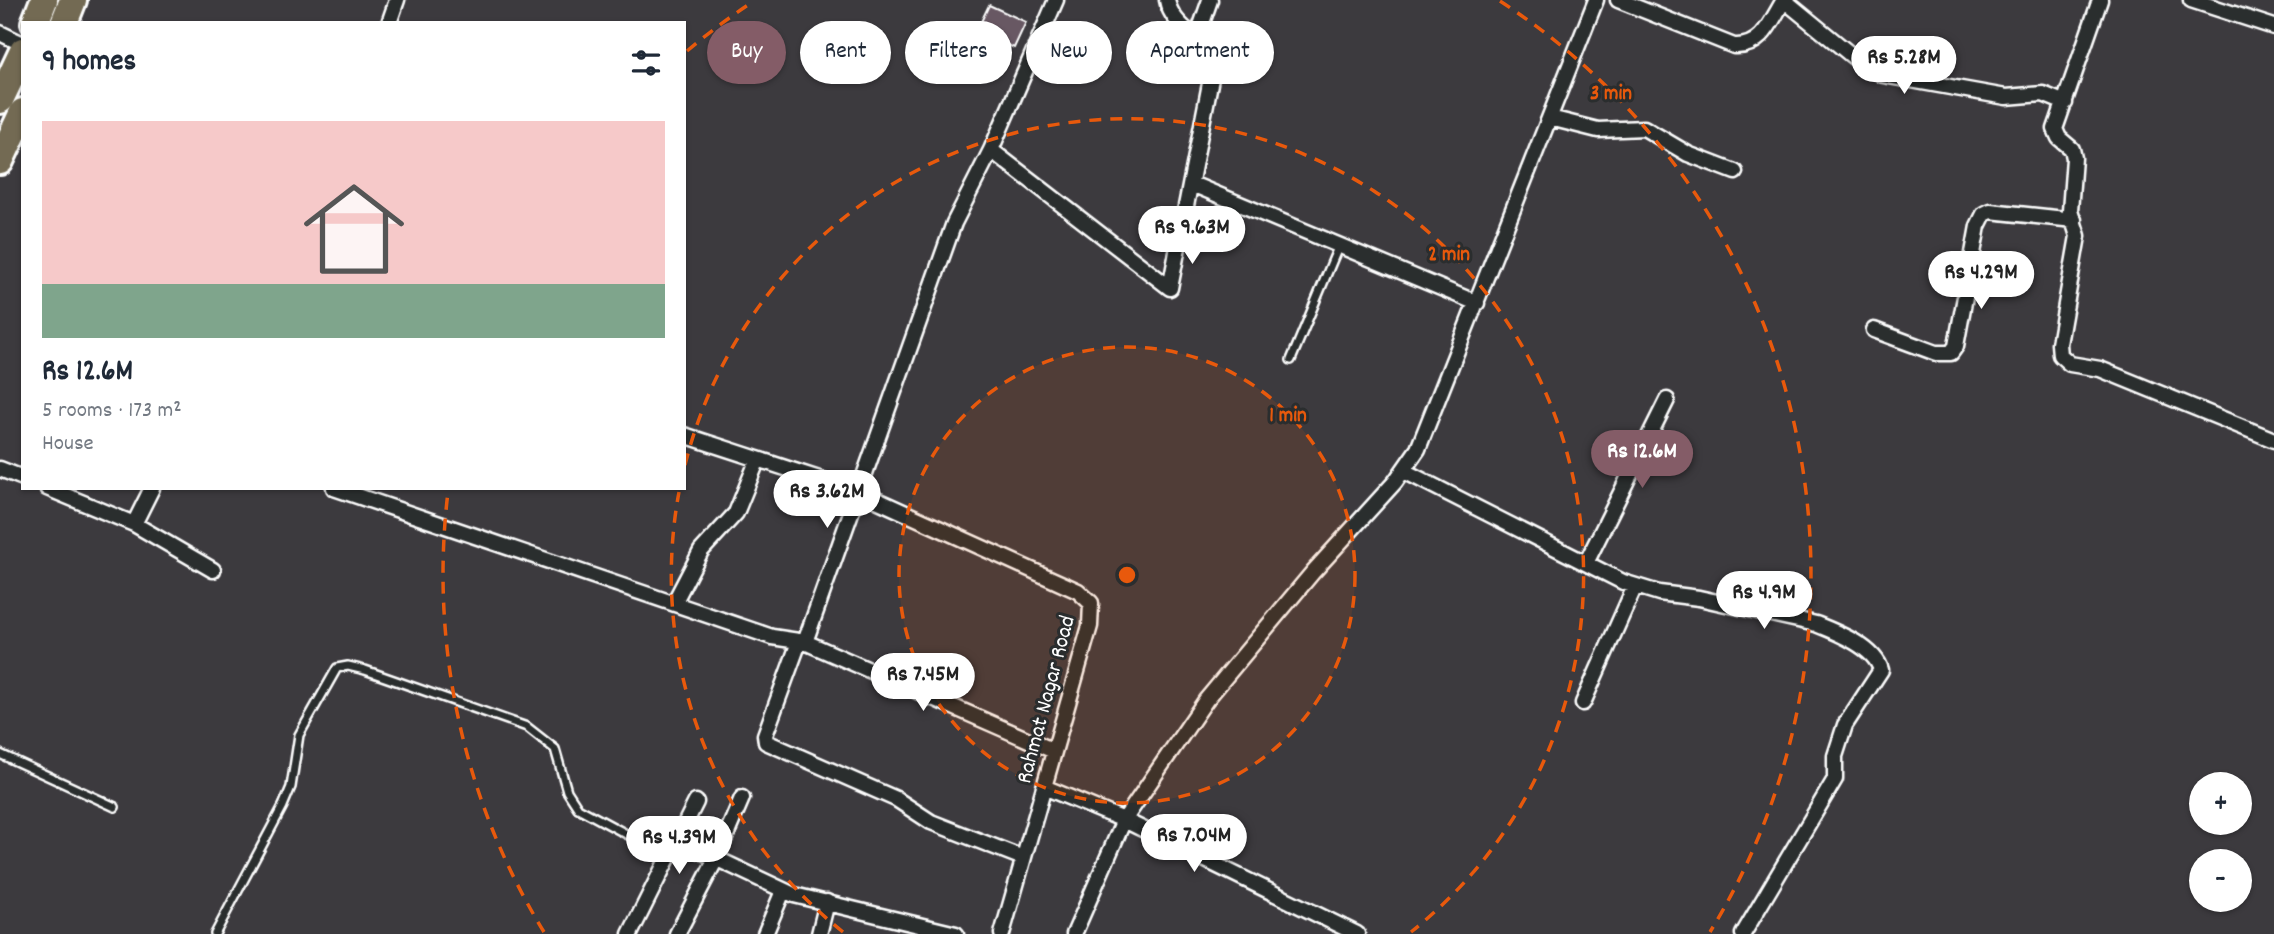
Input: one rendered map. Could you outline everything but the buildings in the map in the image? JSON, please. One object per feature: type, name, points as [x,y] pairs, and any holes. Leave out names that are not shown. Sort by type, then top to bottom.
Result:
[{"type":"highway","points":[[36,21],[44,0]]},
{"type":"highway","points":[[65,21],[73,0]]},
{"type":"highway","points":[[0,100],[21,55]]},
{"type":"highway","points":[[0,161],[21,116]]},
{"type":"street","points":[[390,21],[397,0]]},
{"type":"street","points":[[1023,858],[931,822],[896,799],[766,742],[765,735],[859,492],[954,223],[991,150],[1056,0]]},
{"type":"street","points":[[1167,0],[1176,21]]},
{"type":"street","points":[[1203,21],[1210,0]]},
{"type":"street","points":[[1074,934],[1124,820],[1228,671],[1404,471],[1418,449],[1596,0]]},
{"type":"street","points":[[1618,0],[1734,46],[1743,47],[1753,45],[1761,38],[1784,0],[1856,59],[1883,75],[2006,97],[2043,93],[2065,103]]},
{"type":"street","points":[[2100,0],[2055,129],[2059,138],[2072,149],[2074,158],[2070,211],[2078,236],[2059,344],[2060,355],[2065,362],[2100,369],[2274,440]]},
{"type":"street","points":[[2191,0],[2274,27]]},
{"type":"street","points":[[0,33],[21,43]]},
{"type":"street","points":[[991,150],[1170,288],[1211,84]]},
{"type":"street","points":[[1550,118],[1598,130],[1644,128],[1688,153],[1735,173]]},
{"type":"street","points":[[1192,184],[1478,303]]},
{"type":"street","points":[[1874,330],[1936,353],[1951,352],[1956,346],[1978,226],[1984,214],[1990,211],[2074,220]]},
{"type":"street","points":[[1586,563],[1667,400]]},
{"type":"street","points":[[686,436],[859,492]]},
{"type":"street","points":[[674,603],[701,551],[736,513],[758,459]]},
{"type":"street","points":[[0,469],[21,477]]},
{"type":"street","points":[[1404,471],[1635,586],[1816,624],[1847,639],[1879,663],[1877,678],[1845,725],[1836,751],[1835,779],[1743,934]]},
{"type":"street","points":[[52,490],[134,524],[213,569]]},
{"type":"street","points":[[134,524],[151,490]]},
{"type":"street","points":[[340,490],[772,637],[802,642],[1054,751]]},
{"type":"street","name":"Rahmat Nagar Road","points":[[859,492],[1078,591],[1091,603],[1090,626],[1002,934]]},
{"type":"street","points":[[1583,704],[1635,586]]},
{"type":"street","points":[[1044,788],[1124,820],[1357,934]]},
{"type":"street","points":[[677,934],[716,859],[741,798]]},
{"type":"street","points":[[630,934],[696,802]]},
{"type":"street","points":[[677,840],[783,891],[827,902],[897,927],[956,934]]},
{"type":"street","points":[[765,934],[783,891]]},
{"type":"street","points":[[819,934],[827,902]]},
{"type":"lane","points":[[1291,360],[1339,246]]},
{"type":"lane","points":[[215,934],[283,806],[291,787],[299,735],[337,668],[365,670],[527,727],[555,749],[567,791],[578,808],[669,857]]},
{"type":"lane","points":[[0,754],[115,807]]}]
